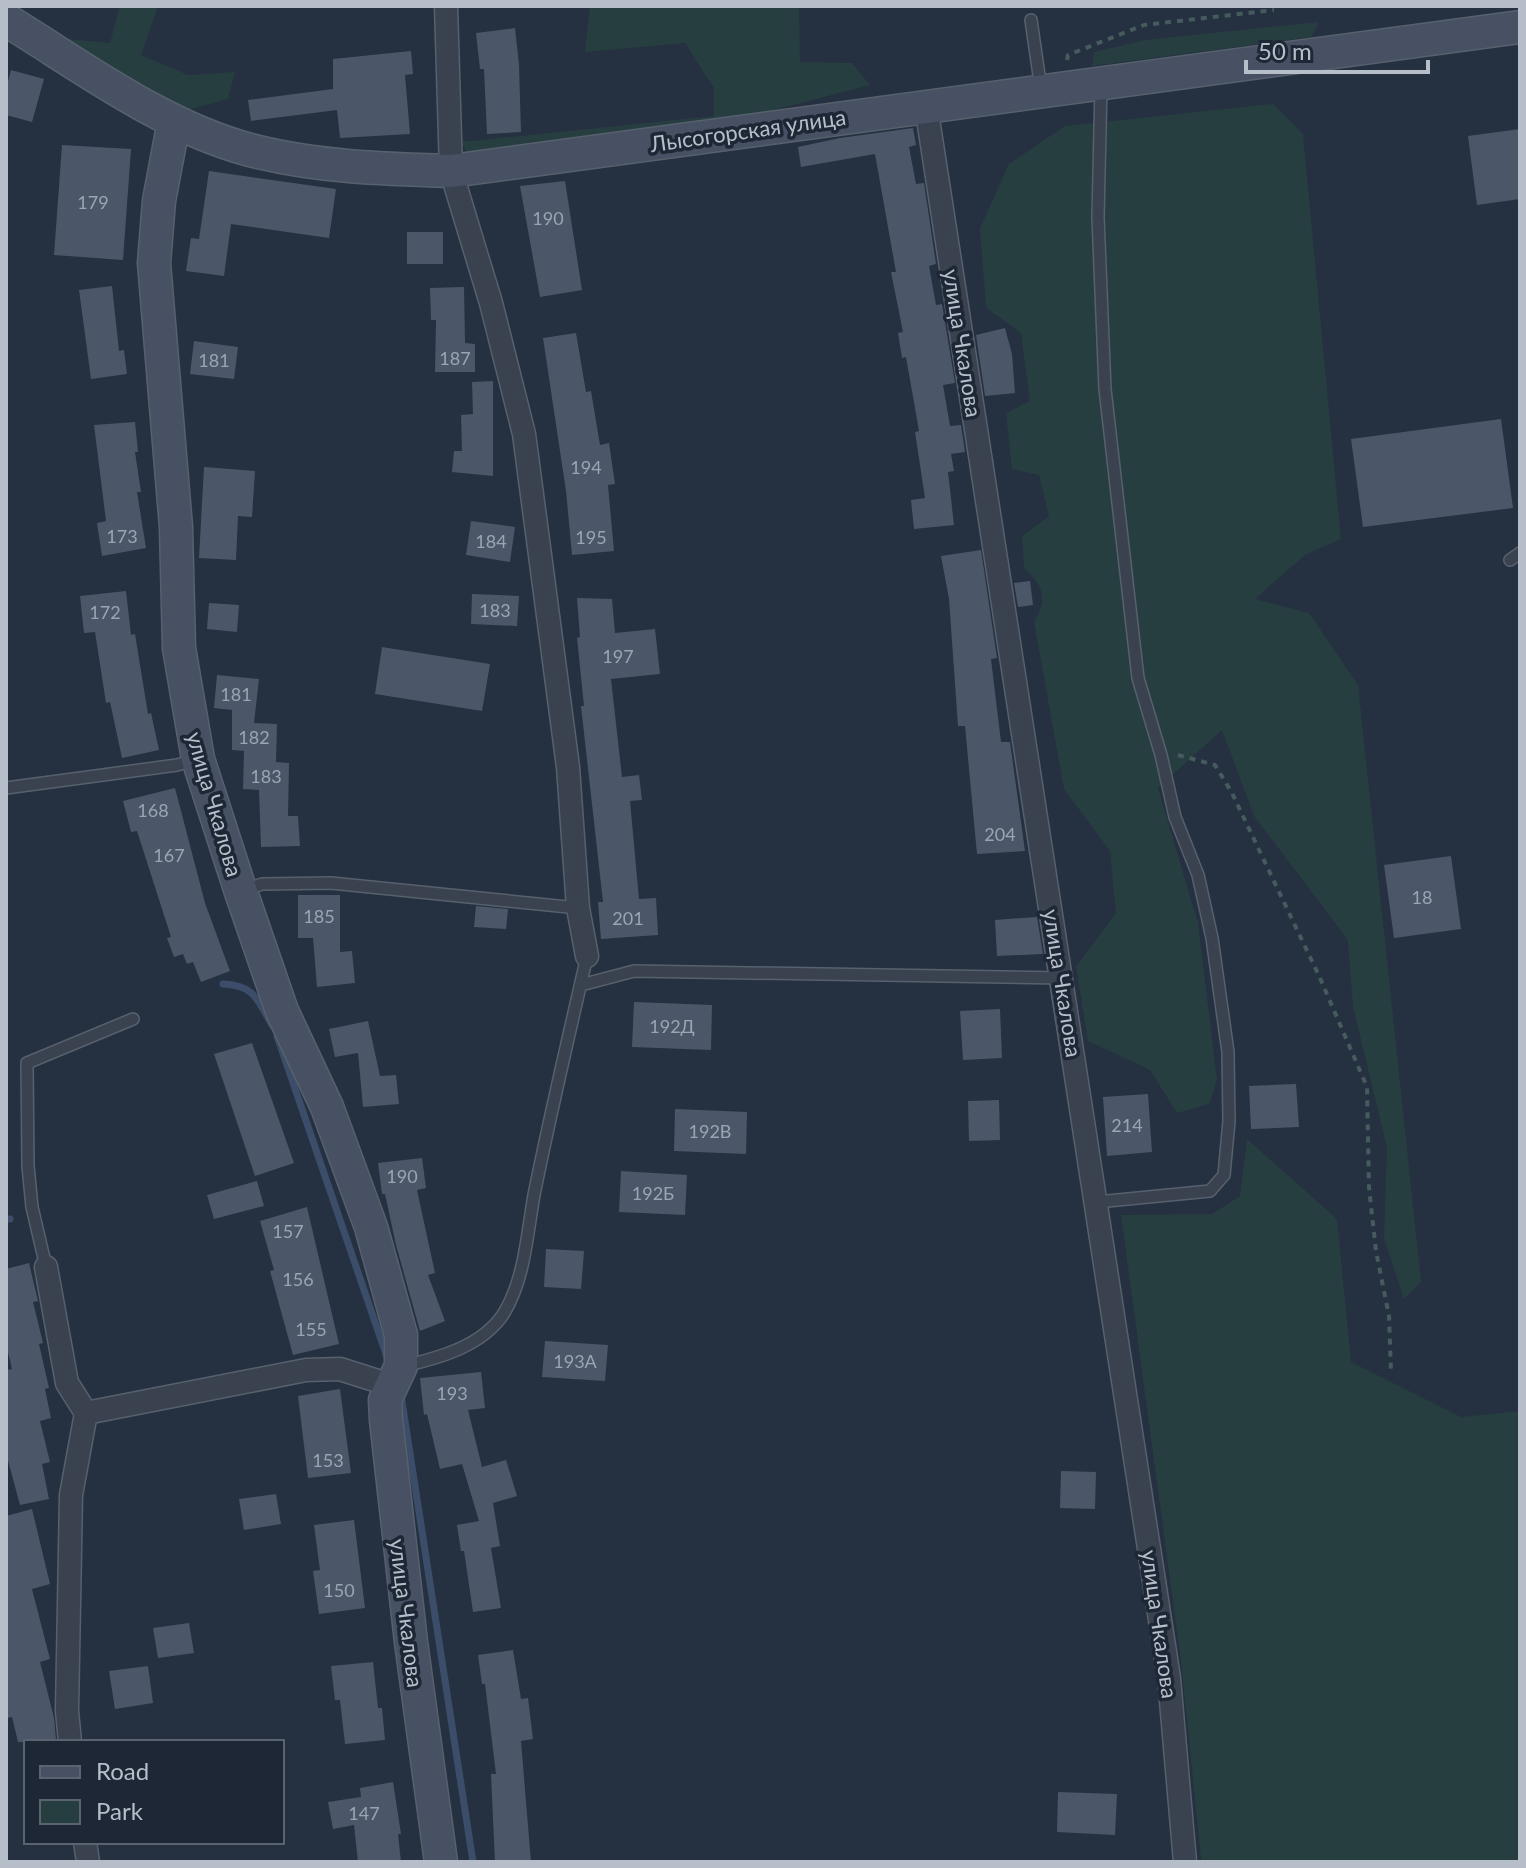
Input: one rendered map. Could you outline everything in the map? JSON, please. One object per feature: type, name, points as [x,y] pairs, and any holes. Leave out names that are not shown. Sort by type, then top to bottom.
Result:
[{"type":"street","points":[[446,6],[451,171],[491,303],[524,434],[568,767],[578,908],[587,956]]},
{"type":"street","name":"Лысогорская улица","points":[[6,20],[174,121],[247,149],[307,162],[451,171],[1520,27]]},
{"type":"street","name":"улица Чкалова","points":[[926,106],[1169,1678],[1185,1862]]},
{"type":"street","name":"улица Чкалова","points":[[174,121],[159,201],[154,263],[176,527],[179,648],[198,759],[282,1011],[327,1107],[371,1227],[401,1335],[396,1376],[385,1400],[386,1420],[397,1529],[441,1862]]},
{"type":"street","points":[[46,1267],[67,1383],[86,1413],[71,1495],[67,1711],[70,1740]]},
{"type":"street","points":[[86,1413],[306,1370],[340,1369],[396,1376]]},
{"type":"lane","points":[[1031,20],[1042,90]]},
{"type":"lane","points":[[1097,1202],[1210,1191],[1224,1175],[1229,1121],[1228,1052],[1212,938],[1198,875],[1175,817],[1160,751],[1138,678],[1105,389],[1098,217],[1101,82]]},
{"type":"lane","points":[[6,788],[177,765],[198,759]]},
{"type":"lane","points":[[241,892],[262,884],[331,883],[578,908]]},
{"type":"lane","points":[[396,1376],[476,1339],[503,1314],[519,1279],[587,956]]},
{"type":"lane","points":[[581,985],[634,971],[1063,978]]},
{"type":"lane","points":[[46,1267],[29,1179],[27,1063],[133,1019]]},
{"type":"path","points":[[1068,55],[1144,25],[1274,10]]},
{"type":"path","points":[[1160,751],[1215,765],[1232,793],[1320,978],[1367,1087],[1369,1188],[1376,1251],[1389,1316],[1391,1372]]},
{"type":"green space","points":[[120,6],[153,6],[157,10],[141,55],[188,75],[235,72],[228,99],[180,112],[67,52],[68,39],[110,43]]},
{"type":"green space","points":[[590,6],[799,6],[800,62],[852,63],[870,85],[712,126],[469,156],[461,142],[714,116],[714,88],[685,43],[585,52]]},
{"type":"green space","points":[[1319,22],[1311,37],[1092,66],[1094,52],[1145,40]]},
{"type":"green space","points":[[1273,104],[1303,134],[1341,539],[1305,555],[1255,599],[1309,613],[1358,685],[1421,1282],[1404,1299],[1384,1238],[1387,1148],[1353,1007],[1348,940],[1254,816],[1222,730],[1158,788],[1198,923],[1217,1080],[1209,1104],[1177,1113],[1150,1070],[1088,1041],[1076,967],[1116,913],[1110,851],[1064,789],[1034,622],[1041,606],[1042,593],[1024,568],[1022,536],[1049,516],[1039,475],[1012,469],[1006,413],[1030,401],[1021,333],[986,308],[980,228],[1009,164],[1065,126]]},
{"type":"green space","points":[[1247,1139],[1337,1219],[1351,1362],[1461,1417],[1520,1411],[1520,1862],[1203,1862],[1201,1859],[1181,1661],[1121,1215],[1212,1214],[1240,1196]]},
{"type":"building","points":[[515,28],[521,132],[487,134],[484,69],[480,69],[476,33]]},
{"type":"building","points":[[411,51],[413,74],[405,75],[410,134],[340,138],[337,110],[251,121],[248,100],[333,89],[333,59]]},
{"type":"building","points":[[11,70],[44,79],[32,122],[6,115],[6,89]]},
{"type":"building","points":[[913,128],[916,145],[909,147],[916,184],[924,183],[936,264],[929,266],[936,305],[942,304],[955,383],[943,385],[950,426],[961,425],[965,452],[951,454],[954,471],[948,472],[954,525],[914,529],[911,500],[925,498],[915,432],[919,431],[906,357],[902,358],[898,333],[903,332],[891,272],[896,272],[875,154],[801,167],[798,147]]},
{"type":"building","points":[[1520,129],[1520,199],[1477,205],[1468,136]]},
{"type":"building","points":[[62,145],[131,149],[123,260],[54,255]]},
{"type":"building","points":[[209,171],[336,189],[329,238],[231,224],[224,276],[186,271],[191,238],[199,239]]},
{"type":"building","points":[[565,181],[582,290],[540,297],[520,186]]},
{"type":"building","points":[[407,232],[443,232],[443,264],[407,264]]},
{"type":"building","points":[[112,286],[119,351],[124,350],[127,374],[91,379],[79,290]]},
{"type":"building","points":[[464,287],[465,343],[475,344],[475,372],[435,372],[436,320],[431,320],[430,288]]},
{"type":"building","points":[[1005,328],[1012,354],[1015,393],[985,396],[976,335]]},
{"type":"building","points":[[576,333],[586,392],[591,391],[600,445],[609,443],[615,484],[608,485],[614,551],[572,555],[566,491],[543,338]]},
{"type":"building","points":[[194,341],[238,347],[234,379],[190,374]]},
{"type":"building","points":[[493,381],[493,476],[452,472],[454,451],[462,451],[461,415],[473,414],[472,382]]},
{"type":"building","points":[[1501,419],[1513,508],[1363,527],[1351,439]]},
{"type":"building","points":[[135,422],[138,452],[135,452],[141,492],[137,492],[146,548],[102,556],[97,523],[106,521],[94,425]]},
{"type":"building","points":[[204,467],[255,471],[252,517],[238,516],[236,560],[199,558]]},
{"type":"building","points":[[471,521],[515,527],[510,562],[466,555]]},
{"type":"building","points":[[981,550],[997,658],[991,659],[1001,742],[1010,742],[1025,851],[977,854],[965,726],[958,726],[949,599],[941,556]]},
{"type":"building","points":[[1030,581],[1033,605],[1018,607],[1014,583]]},
{"type":"building","points":[[126,591],[131,635],[135,634],[148,714],[151,713],[159,750],[122,758],[110,702],[106,703],[95,632],[84,633],[80,596]]},
{"type":"building","points":[[472,594],[519,596],[517,626],[471,624]]},
{"type":"building","points":[[577,598],[612,599],[615,633],[655,629],[660,674],[611,679],[622,777],[639,775],[642,800],[630,801],[639,899],[656,898],[658,935],[601,939],[598,902],[603,902],[581,706],[584,706],[577,638],[580,637]]},
{"type":"building","points":[[209,603],[239,605],[237,632],[207,629]]},
{"type":"building","points":[[382,647],[490,664],[482,711],[375,694]]},
{"type":"building","points":[[217,675],[259,679],[254,723],[277,724],[276,762],[289,763],[288,816],[298,816],[300,846],[261,847],[259,790],[243,789],[244,751],[232,750],[232,710],[214,708]]},
{"type":"building","points":[[175,788],[205,903],[230,971],[201,982],[193,962],[187,964],[183,954],[174,957],[167,938],[171,937],[137,831],[131,832],[123,801]]},
{"type":"building","points":[[1451,856],[1461,929],[1394,938],[1384,865]]},
{"type":"building","points":[[298,895],[340,895],[340,952],[352,951],[355,983],[317,987],[313,938],[298,938]]},
{"type":"building","points":[[476,906],[508,909],[506,929],[474,927]]},
{"type":"building","points":[[1037,917],[1043,954],[997,956],[995,920]]},
{"type":"building","points":[[634,1002],[712,1005],[711,1050],[632,1047]]},
{"type":"building","points":[[1000,1009],[1002,1058],[963,1060],[960,1011]]},
{"type":"building","points":[[368,1021],[380,1076],[396,1075],[399,1104],[363,1107],[358,1053],[335,1057],[329,1029]]},
{"type":"building","points":[[252,1043],[294,1163],[255,1176],[214,1054]]},
{"type":"building","points":[[1296,1084],[1299,1127],[1251,1129],[1249,1086]]},
{"type":"building","points":[[1148,1094],[1152,1152],[1107,1156],[1103,1097]]},
{"type":"building","points":[[999,1100],[1000,1140],[969,1141],[968,1101]]},
{"type":"building","points":[[675,1109],[747,1112],[746,1154],[674,1151]]},
{"type":"building","points":[[422,1158],[426,1188],[417,1190],[435,1273],[428,1275],[445,1321],[420,1331],[385,1194],[382,1194],[378,1163]]},
{"type":"building","points":[[621,1171],[687,1175],[685,1215],[619,1212]]},
{"type":"building","points":[[257,1181],[264,1206],[214,1219],[207,1195]]},
{"type":"building","points":[[307,1207],[339,1344],[293,1355],[260,1221]]},
{"type":"building","points":[[546,1249],[584,1251],[581,1289],[544,1287]]},
{"type":"building","points":[[29,1263],[38,1301],[33,1302],[43,1343],[39,1344],[49,1388],[45,1389],[51,1418],[40,1421],[50,1462],[42,1464],[49,1499],[20,1505],[6,1453],[6,1370],[12,1369],[6,1344],[6,1269]]},
{"type":"building","points":[[545,1341],[608,1345],[605,1381],[542,1377]]},
{"type":"building","points":[[481,1372],[485,1408],[468,1410],[482,1467],[506,1460],[517,1496],[493,1503],[500,1546],[491,1548],[501,1608],[473,1612],[457,1525],[479,1521],[462,1464],[440,1469],[427,1414],[424,1415],[420,1378]]},
{"type":"building","points":[[340,1389],[351,1473],[308,1478],[298,1396]]},
{"type":"building","points":[[1061,1471],[1096,1472],[1095,1509],[1060,1508]]},
{"type":"building","points":[[276,1494],[281,1524],[244,1530],[239,1499]]},
{"type":"building","points":[[32,1509],[50,1584],[32,1589],[50,1659],[40,1662],[54,1718],[56,1740],[18,1742],[12,1717],[6,1718],[6,1516]]},
{"type":"building","points":[[354,1520],[365,1608],[319,1614],[313,1571],[320,1570],[314,1525]]},
{"type":"building","points":[[189,1623],[194,1653],[158,1658],[153,1628]]},
{"type":"building","points":[[513,1650],[521,1699],[528,1698],[533,1739],[521,1741],[531,1862],[495,1862],[491,1774],[496,1774],[485,1684],[482,1684],[478,1655]]},
{"type":"building","points":[[373,1662],[385,1740],[345,1744],[340,1700],[335,1700],[331,1666]]},
{"type":"building","points":[[148,1666],[153,1703],[115,1709],[109,1671]]},
{"type":"building","points":[[393,1782],[401,1834],[398,1834],[401,1862],[358,1862],[354,1825],[333,1829],[328,1802],[361,1797],[360,1788]]},
{"type":"building","points":[[1058,1792],[1117,1794],[1115,1835],[1057,1832]]},
{"type":"waterway","points":[[223,984],[242,987],[254,995],[272,1025]]},
{"type":"waterway","points":[[277,1036],[387,1357]]},
{"type":"waterway","points":[[401,1395],[473,1862]]}]
